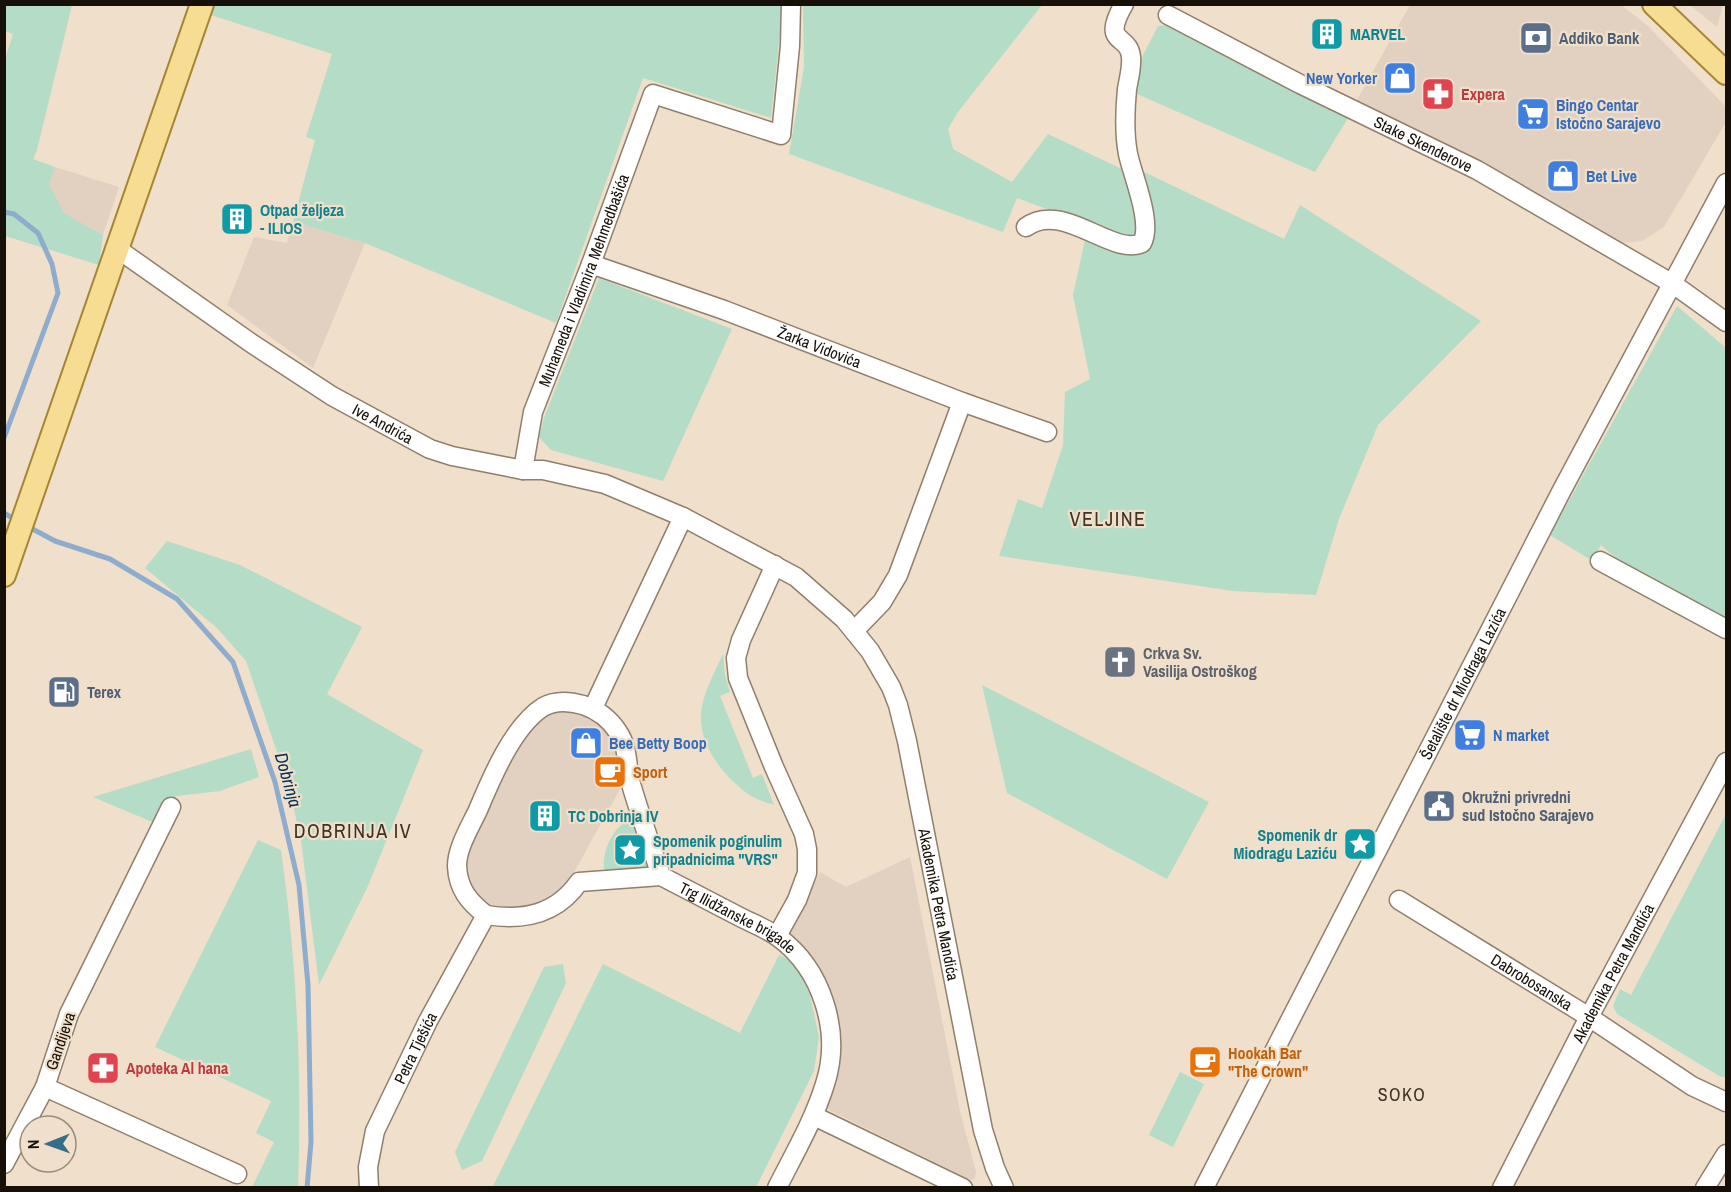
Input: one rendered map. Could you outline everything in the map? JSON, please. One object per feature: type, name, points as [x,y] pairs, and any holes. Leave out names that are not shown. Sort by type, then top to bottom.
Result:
[{"type":"main road","points":[[4,574],[64,398],[119,250],[202,4]]},
{"type":"main road","points":[[1654,4],[1726,73]]},
{"type":"street","name":"Muhameda i Vladimira Mehmedbašića","points":[[523,470],[533,412],[591,264],[653,94],[781,135],[790,46],[791,4]]},
{"type":"street","points":[[1026,227],[1033,222],[1054,219],[1125,244],[1137,245],[1142,243],[1145,237],[1145,219],[1133,177],[1126,139],[1127,91],[1131,57],[1130,51],[1118,40],[1114,29],[1124,4]]},
{"type":"street","name":"Stake Skenderove","points":[[1168,15],[1300,84],[1477,170],[1673,284],[1726,322]]},
{"type":"street","name":"Šetalište dr Miodraga Lazića","points":[[1204,1188],[1562,490],[1726,183]]},
{"type":"street","name":"Ive Andrića","points":[[119,250],[318,387],[430,449],[452,456],[605,484],[683,517]]},
{"type":"street","name":"Žarka Vidovića","points":[[591,264],[724,310],[962,402],[1047,432]]},
{"type":"street","points":[[854,631],[882,603],[898,575],[962,402]]},
{"type":"street","points":[[661,876],[579,882],[564,900],[543,911],[507,918],[486,915],[471,903],[460,884],[457,863],[480,806],[505,754],[524,724],[544,706],[563,701],[593,708],[683,517]]},
{"type":"street","name":"Akademika Petra Mandića","points":[[683,517],[796,577],[844,619],[886,676],[898,705],[907,741],[983,1130],[1004,1188]]},
{"type":"street","points":[[1600,561],[1726,629]]},
{"type":"street","points":[[775,565],[741,640],[736,658],[738,678],[804,834],[807,849],[807,873],[797,900],[777,936]]},
{"type":"street","name":"Trg Ilidžanske brigade","points":[[593,708],[607,717],[626,746],[631,782],[661,876],[777,936],[802,959],[824,999],[831,1054],[828,1074],[814,1116],[777,1188]]},
{"type":"street","name":"Akademika Petra Mandića","points":[[1502,1188],[1589,1017],[1726,762]]},
{"type":"street","name":"Gandijeva","points":[[171,807],[69,1014],[45,1087],[237,1174]]},
{"type":"street","name":"Dabrobosanska","points":[[1399,900],[1589,1017],[1692,1086],[1726,1102]]},
{"type":"street","name":"Petra Tješića","points":[[369,1188],[368,1167],[375,1131],[428,1021],[486,915]]},
{"type":"street","points":[[4,1164],[45,1087]]},
{"type":"street","points":[[814,1116],[963,1188]]},
{"type":"street","points":[[1705,1188],[1726,1154]]},
{"type":"shaded area","name":"Bingo Centar Istočno Sarajevo","points":[[1410,5],[1621,5],[1648,26],[1726,107],[1726,122],[1664,227],[1642,241],[1624,243],[1608,238],[1357,100]]},
{"type":"shaded area","points":[[1690,5],[1723,5],[1717,27]]},
{"type":"shaded area","points":[[55,167],[119,187],[103,235],[64,213],[48,184]]},
{"type":"shaded area","points":[[293,222],[365,243],[313,368],[227,305],[254,237],[287,243]]},
{"type":"shaded area","name":"TC Dobrinja IV","points":[[551,711],[578,711],[599,721],[620,747],[625,780],[561,896],[541,909],[491,911],[468,890],[462,865],[517,742],[531,722]]},
{"type":"shaded area","points":[[910,857],[960,1111],[976,1172],[975,1178],[971,1180],[827,1109],[836,1071],[836,1029],[787,938],[820,872],[846,887]]},
{"type":"green space","points":[[215,4],[783,5],[771,118],[643,78],[556,323],[365,243],[293,222],[315,140],[306,137],[332,54],[211,15]]},
{"type":"green space","points":[[4,5],[72,5],[33,159],[55,167],[49,184],[64,213],[103,235],[99,265],[5,236],[4,62],[13,34],[5,31]]},
{"type":"green space","points":[[803,5],[1042,5],[958,112],[948,129],[953,149],[1012,182],[1048,134],[1122,169],[1139,221],[1135,238],[1130,240],[1017,198],[1003,232],[789,154],[804,67]]},
{"type":"green space","points":[[1167,25],[1348,118],[1315,172],[1137,94],[1140,61],[1158,26]]},
{"type":"green space","points":[[1138,169],[1284,239],[1300,205],[1481,321],[1378,425],[1339,519],[1316,595],[1233,591],[999,556],[1018,499],[1042,508],[1063,445],[1065,392],[1090,379],[1073,295],[1085,240],[1136,254],[1150,246],[1154,237],[1153,218]]},
{"type":"green space","points":[[599,278],[732,329],[663,481],[551,450],[539,437],[544,418]]},
{"type":"green space","points":[[1677,306],[1726,348],[1726,618],[1617,559],[1601,545],[1591,560],[1550,535]]},
{"type":"green space","points":[[167,541],[240,565],[362,627],[327,694],[423,750],[368,886],[319,985],[301,840],[288,784],[246,661],[217,628],[145,568]]},
{"type":"green space","points":[[723,654],[725,675],[730,692],[720,696],[753,778],[762,774],[774,805],[748,794],[738,786],[720,767],[707,744],[701,719],[702,706],[708,686]]},
{"type":"green space","points":[[982,685],[1209,802],[1167,879],[1007,793]]},
{"type":"green space","points":[[251,749],[259,777],[220,791],[177,796],[168,800],[157,824],[93,797]]},
{"type":"green space","points":[[1726,814],[1726,1077],[1721,1077],[1617,1014],[1613,1006],[1620,989],[1631,995]]},
{"type":"green space","points":[[627,822],[633,823],[639,829],[650,867],[648,869],[605,871],[604,858],[608,843],[617,830]]},
{"type":"green space","points":[[258,840],[281,850],[291,934],[299,1060],[298,1187],[252,1187],[274,1142],[256,1133],[271,1101],[155,1047]]},
{"type":"green space","points":[[779,955],[795,962],[810,995],[819,1037],[814,1071],[756,1187],[492,1188],[603,964],[740,1033]]},
{"type":"green space","points":[[563,964],[566,983],[482,1161],[462,1170],[455,1152],[544,967]]},
{"type":"green space","points":[[1180,1072],[1204,1084],[1173,1147],[1149,1135]]},
{"type":"waterway","name":"Dobrinja","points":[[4,212],[14,214],[38,233],[52,264],[58,293],[4,438]]},
{"type":"waterway","name":"Dobrinja","points":[[4,513],[16,520]]},
{"type":"waterway","name":"Dobrinja","points":[[27,526],[55,541],[110,559],[177,599],[233,662],[275,782],[299,885],[308,985],[311,1142],[307,1188]]},
{"type":"place","name":"MARVEL","points":[[1327,34]]},
{"type":"place","name":"Addiko Bank","points":[[1536,38]]},
{"type":"place","name":"New Yorker","points":[[1400,78]]},
{"type":"place","name":"Expera","points":[[1438,94]]},
{"type":"place","name":"Bingo Centar Istočno Sarajevo","points":[[1533,114]]},
{"type":"place","name":"Bet Live","points":[[1563,176]]},
{"type":"place","name":"Otpad željeza - ILIOS","points":[[237,219]]},
{"type":"place","name":"Crkva Sv. Vasilija Ostroškog","points":[[1120,662]]},
{"type":"place","name":"Terex","points":[[64,692]]},
{"type":"place","name":"N market","points":[[1470,735]]},
{"type":"place","name":"Bee Betty Boop","points":[[586,743]]},
{"type":"place","name":"Sport","points":[[610,772]]},
{"type":"place","name":"Okružni privredni sud Istočno Sarajevo","points":[[1439,806]]},
{"type":"place","name":"TC Dobrinja IV","points":[[545,816]]},
{"type":"place","name":"Spomenik dr Miodragu Laziću","points":[[1360,844]]},
{"type":"place","name":"Spomenik poginulim pripadnicima \"VRS\"","points":[[630,850]]},
{"type":"place","name":"Hookah Bar \"The Crown\"","points":[[1205,1062]]},
{"type":"place","name":"Apoteka Al hana","points":[[103,1068]]},
{"type":"district","name":"VELJINE","points":[[1108,519]]},
{"type":"district","name":"DOBRINJA IV","points":[[353,831]]},
{"type":"district","name":"SOKO","points":[[1402,1095]]}]
